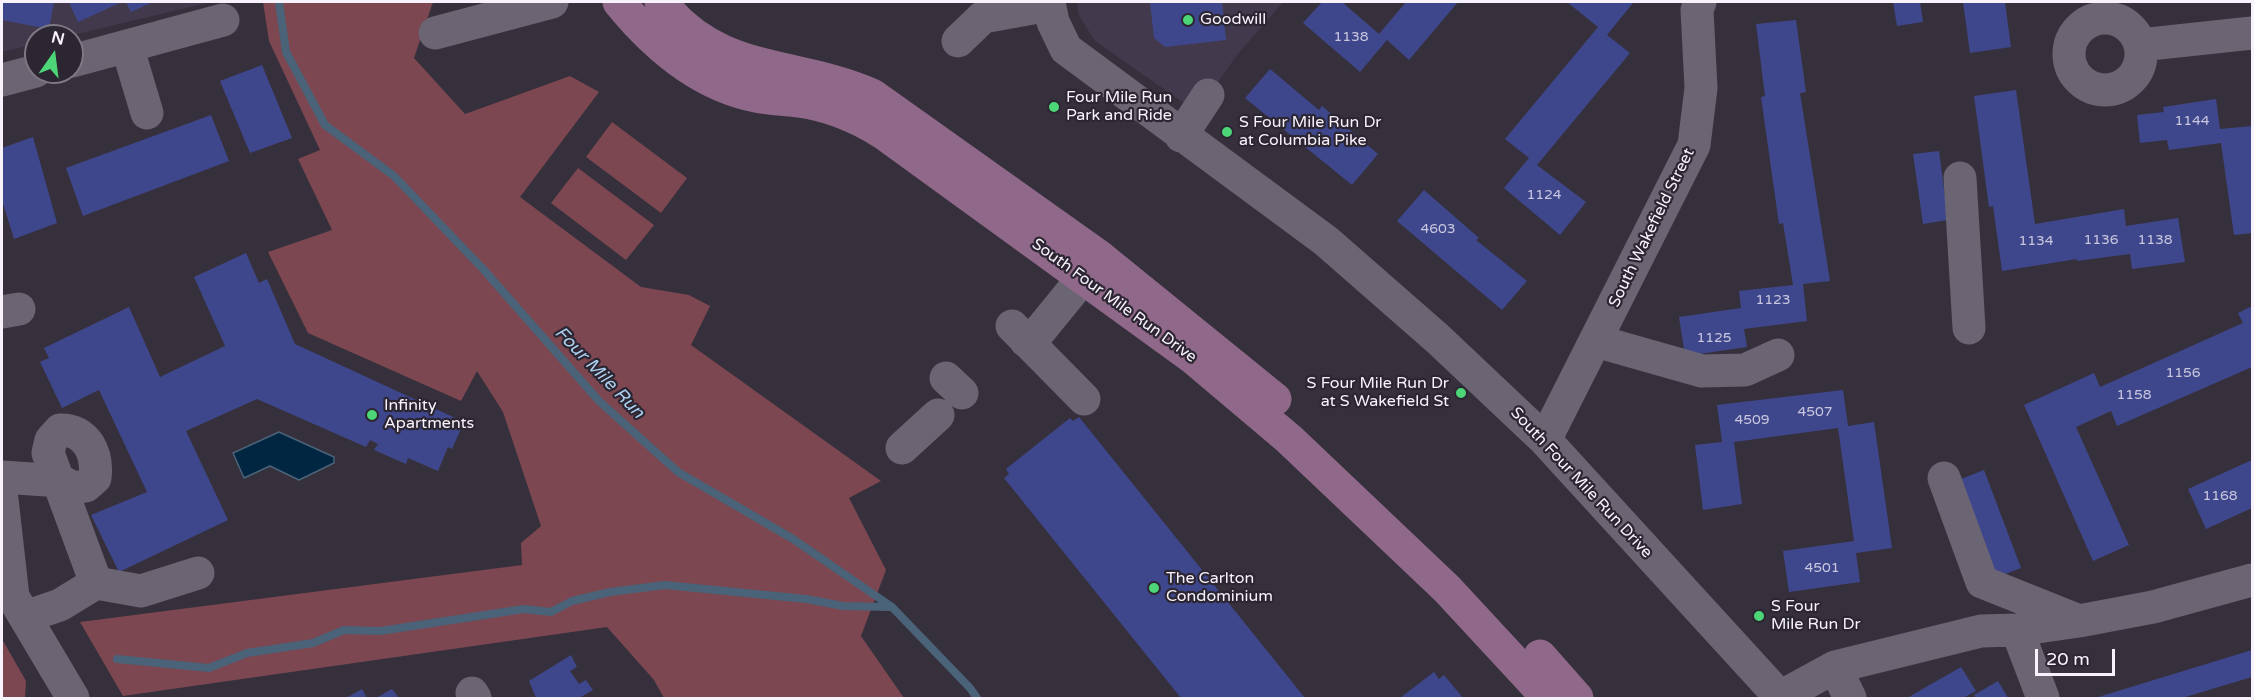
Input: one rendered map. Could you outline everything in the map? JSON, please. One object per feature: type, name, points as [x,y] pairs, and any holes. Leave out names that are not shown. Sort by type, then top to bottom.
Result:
[{"type":"main road","name":"South Four Mile Run Drive","points":[[619,2],[642,30],[678,60],[711,80],[755,96],[809,103],[836,109],[860,119],[1092,267],[1238,366],[1367,482],[1461,573],[1577,699]]},
{"type":"main road","name":"South Four Mile Run Drive","points":[[661,2],[696,37],[724,54],[764,67],[804,73],[845,83],[872,95],[1092,267],[1193,358],[1289,439],[1447,589],[1548,699]]},
{"type":"street","points":[[435,33],[552,2]]},
{"type":"street","name":"South Wakefield Street","points":[[1545,440],[1694,145],[1701,88],[1697,10],[1700,2]]},
{"type":"street","points":[[958,41],[983,16],[1049,3]]},
{"type":"street","name":"South Four Mile Run Drive","points":[[1049,3],[1053,22],[1066,48],[1181,136],[1326,241],[1438,339],[1545,440],[1780,698]]},
{"type":"street","points":[[84,58],[223,21]]},
{"type":"street","points":[[2140,45],[2253,33]]},
{"type":"street","points":[[128,46],[147,112]]},
{"type":"street","points":[[2,80],[24,74]]},
{"type":"street","points":[[1181,136],[1208,95]]},
{"type":"street","points":[[1960,178],[1969,328]]},
{"type":"street","points":[[1084,399],[1018,333],[1038,333],[1092,267]]},
{"type":"street","points":[[1596,341],[1702,371],[1745,370],[1778,355]]},
{"type":"street","points":[[902,448],[938,415]]},
{"type":"street","points":[[2,477],[61,481],[96,584]]},
{"type":"street","points":[[1944,478],[1982,582],[2079,621]]},
{"type":"street","points":[[2,499],[13,604],[73,699]]},
{"type":"street","points":[[13,604],[60,605],[96,584],[141,591],[198,573]]},
{"type":"street","points":[[1780,698],[1835,667],[1981,631],[2017,630],[2153,607],[2253,580]]},
{"type":"street","points":[[2017,630],[2043,699]]},
{"type":"street","points":[[1835,667],[1850,699]]},
{"type":"shaded area","points":[[2,2],[211,2],[84,32],[84,24],[24,24],[24,47],[2,52]]},
{"type":"shaded area","points":[[263,2],[433,2],[414,58],[465,114],[570,76],[599,92],[520,197],[641,287],[689,295],[710,306],[691,345],[881,481],[849,498],[886,570],[861,636],[904,698],[664,698],[654,680],[607,627],[123,696],[80,622],[522,565],[521,543],[541,526],[503,412],[477,371],[461,401],[308,333],[268,252],[332,230],[298,159],[320,150],[269,41]]},
{"type":"shaded area","points":[[1077,2],[1283,2],[1237,55],[1197,112],[1095,41],[1079,16]]},
{"type":"shaded area","points":[[612,122],[687,178],[661,213],[586,157]]},
{"type":"shaded area","points":[[578,168],[654,225],[626,260],[551,203]]},
{"type":"shaded area","points":[[2,639],[26,681],[25,698],[2,698]]},
{"type":"water","points":[[279,432],[334,457],[334,463],[299,480],[270,466],[244,478],[233,453]]},
{"type":"building","points":[[2,2],[54,2],[50,24],[24,24],[2,20]]},
{"type":"building","points":[[69,2],[122,2],[78,22]]},
{"type":"building","points":[[126,2],[153,2],[131,12]]},
{"type":"building","name":"Goodwill","points":[[1150,2],[1222,2],[1226,40],[1165,47],[1154,38]]},
{"type":"building","points":[[1322,2],[1342,2],[1379,34],[1406,2],[1458,2],[1409,60],[1387,40],[1360,72],[1303,23]]},
{"type":"building","points":[[1567,2],[1633,3],[1607,35],[1630,53],[1537,165],[1586,202],[1560,235],[1504,188],[1529,158],[1505,139],[1598,27]]},
{"type":"building","points":[[1893,2],[1920,2],[1923,22],[1897,26]]},
{"type":"building","points":[[1963,2],[2005,2],[2011,47],[1970,53]]},
{"type":"building","points":[[1796,20],[1806,92],[1800,93],[1830,281],[1803,284],[1807,321],[1744,329],[1747,347],[1685,356],[1679,317],[1741,308],[1739,291],[1793,285],[1783,223],[1779,224],[1761,97],[1765,96],[1756,24]]},
{"type":"building","points":[[262,65],[292,138],[250,153],[220,81]]},
{"type":"building","points":[[1270,69],[1319,110],[1322,106],[1378,154],[1352,185],[1245,98]]},
{"type":"building","points":[[2016,90],[2035,224],[2124,209],[2126,226],[2178,218],[2185,262],[2132,269],[2130,254],[2077,261],[2077,259],[2002,271],[1993,206],[1989,207],[1974,96]]},
{"type":"building","points":[[2216,99],[2220,129],[2252,126],[2252,233],[2234,235],[2221,143],[2169,150],[2167,140],[2140,143],[2137,115],[2164,112],[2163,107]]},
{"type":"building","points":[[211,115],[229,161],[83,216],[66,168]]},
{"type":"building","points":[[33,137],[57,223],[14,239],[2,200],[2,148]]},
{"type":"building","points":[[1939,151],[1948,220],[1923,224],[1913,154]]},
{"type":"building","points":[[1424,190],[1479,238],[1476,240],[1527,281],[1502,310],[1397,221]]},
{"type":"building","name":"Infinity Apartments","points":[[246,253],[259,283],[267,279],[295,344],[464,422],[452,449],[448,447],[438,471],[408,458],[406,464],[374,450],[378,444],[370,440],[366,447],[257,399],[186,431],[228,520],[119,572],[91,515],[147,492],[99,390],[62,408],[40,362],[49,358],[44,348],[129,307],[160,377],[225,346],[194,277]]},
{"type":"building","points":[[2252,306],[2252,367],[2117,426],[2111,411],[2076,427],[2129,545],[2093,561],[2024,405],[2094,373],[2100,387],[2243,323],[2238,313]]},
{"type":"building","points":[[1843,390],[1848,426],[1874,422],[1892,548],[1856,553],[1860,582],[1789,592],[1783,551],[1854,541],[1838,428],[1734,442],[1742,504],[1703,510],[1695,445],[1722,442],[1717,405]]},
{"type":"building","name":"The Carlton Condominium","points":[[1079,417],[1305,698],[1181,698],[1004,478],[1009,474],[1006,469],[1070,418],[1073,421]]},
{"type":"building","points":[[2252,460],[2252,508],[2206,529],[2188,489]]},
{"type":"building","points":[[1984,470],[2021,568],[1997,577],[1961,479]]},
{"type":"building","points":[[2252,650],[2252,677],[2182,698],[2095,698]]},
{"type":"building","points":[[571,655],[577,667],[570,671],[579,684],[586,680],[593,690],[579,698],[536,698],[529,681]]},
{"type":"building","points":[[1961,667],[1976,691],[1963,698],[1907,698]]},
{"type":"building","points":[[1434,672],[1439,679],[1444,675],[1463,698],[1400,698]]},
{"type":"building","points":[[1998,681],[2008,698],[1976,698],[1974,695]]},
{"type":"building","points":[[362,689],[367,698],[346,698]]},
{"type":"building","points":[[392,689],[399,698],[376,698]]},
{"type":"waterway","name":"Four Mile Run","points":[[279,2],[286,52],[325,125],[394,176],[483,269],[599,401],[678,472],[793,539],[892,607],[977,698]]},
{"type":"waterway","points":[[117,659],[209,668],[247,653],[313,643],[344,630],[380,631],[524,609],[551,612],[572,601],[610,592],[665,585],[806,599],[843,606],[891,607]]},
{"type":"place","name":"Goodwill","points":[[1188,20]]},
{"type":"place","name":"Four Mile Run Park and Ride","points":[[1054,107]]},
{"type":"place","name":"S Four Mile Run Dr at Columbia Pike","points":[[1227,132]]},
{"type":"place","name":"S Four Mile Run Dr at S Wakefield St","points":[[1461,393]]},
{"type":"place","name":"Infinity Apartments","points":[[372,415]]},
{"type":"place","name":"The Carlton Condominium","points":[[1154,588]]},
{"type":"place","name":"S Four Mile Run Dr","points":[[1759,616]]}]
